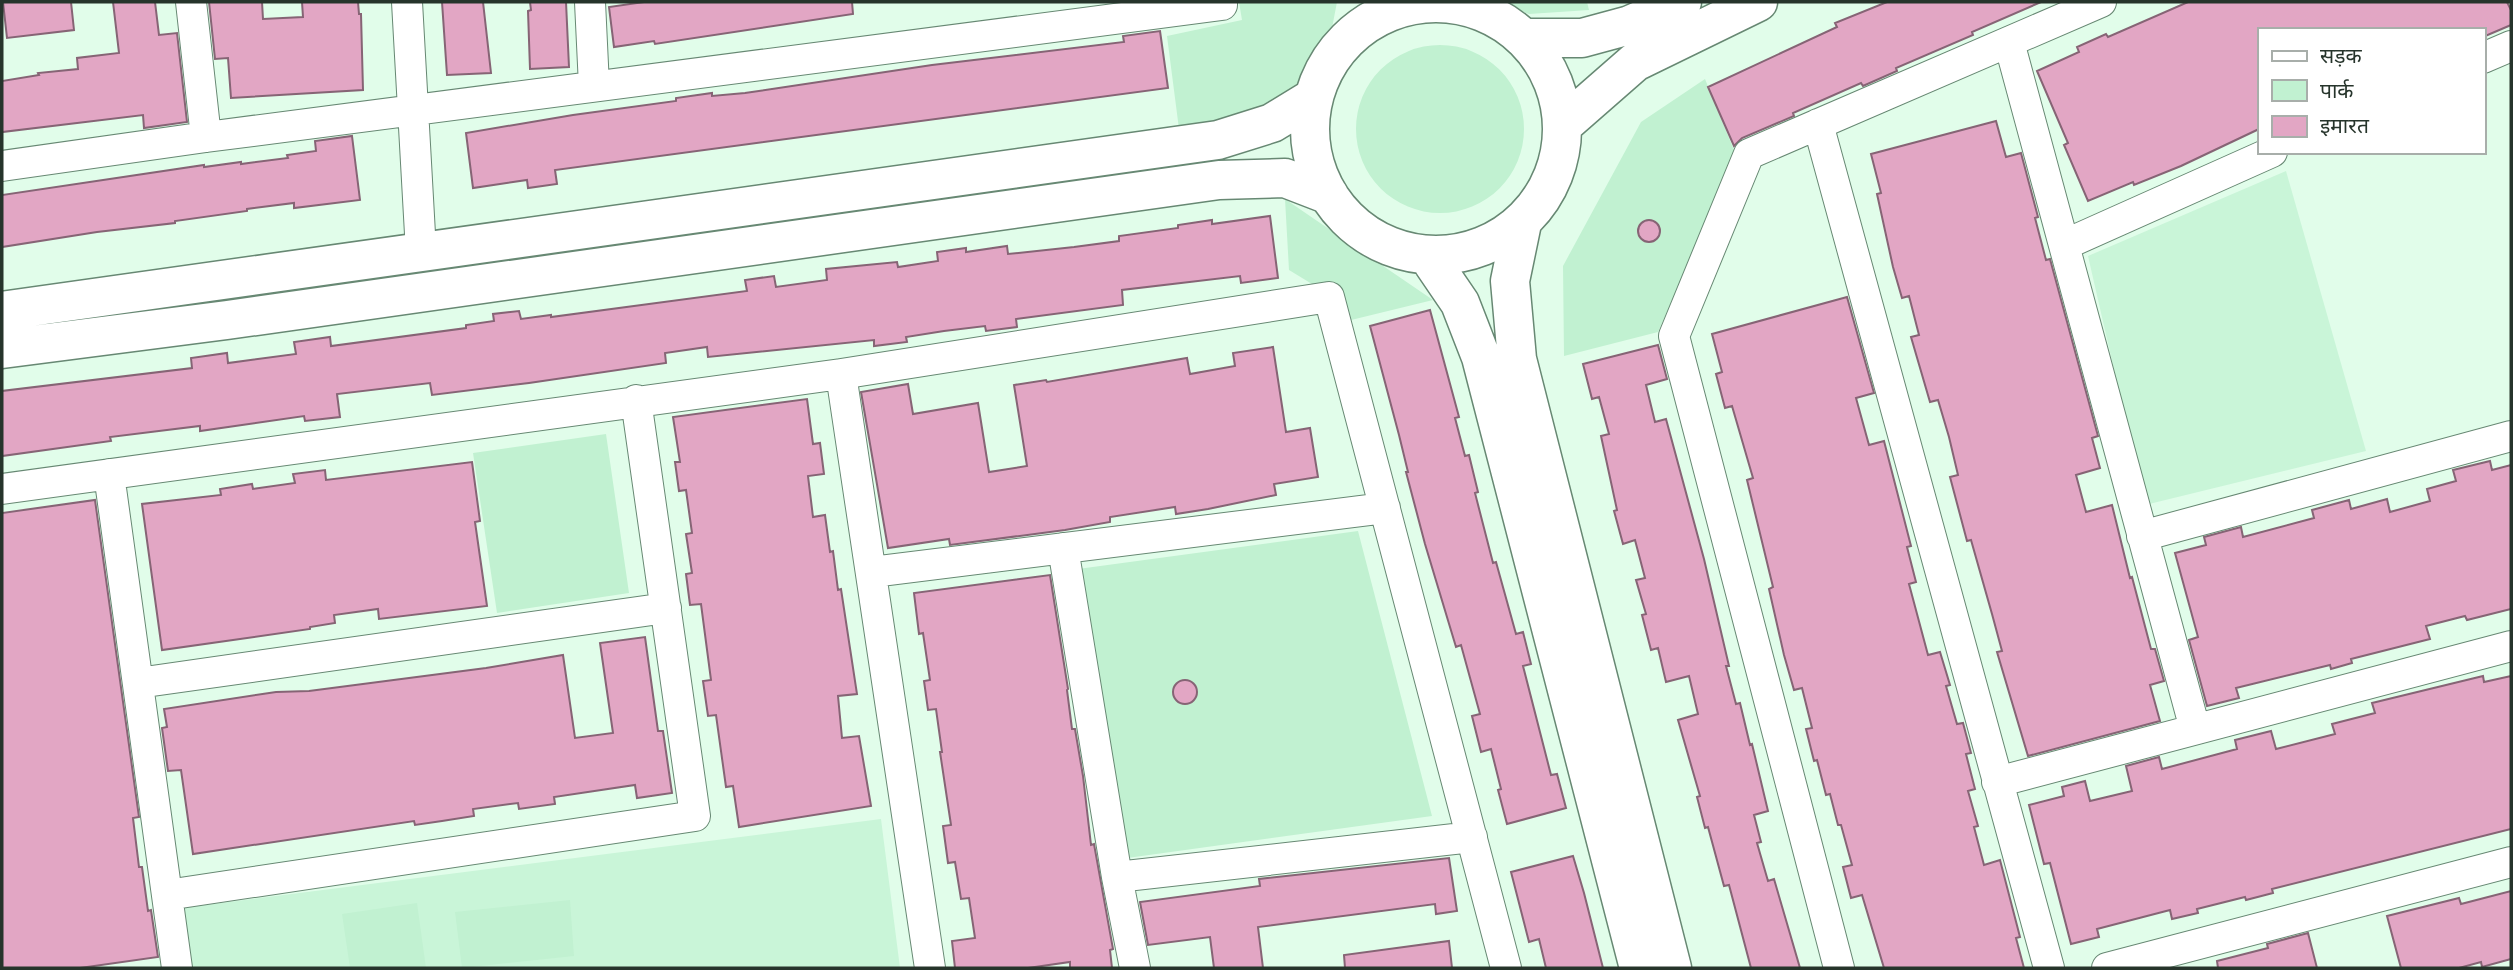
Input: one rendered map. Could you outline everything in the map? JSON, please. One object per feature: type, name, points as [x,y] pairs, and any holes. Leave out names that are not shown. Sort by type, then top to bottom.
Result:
[{"type":"street","points":[[191,2],[206,136]]},
{"type":"street","points":[[407,2],[421,252]]},
{"type":"street","points":[[590,2],[594,86]]},
{"type":"street","points":[[2,166],[206,136],[1223,5],[1222,2]]},
{"type":"street","points":[[1454,2],[1504,21],[1536,50],[1554,82],[1563,125],[1560,156],[1545,195],[1521,223],[1497,240],[1472,251],[1428,256],[1391,248],[1374,240],[1344,216],[1318,175],[1310,144],[1310,123],[1313,98],[1328,63],[1360,15],[1405,5],[1454,2]]},
{"type":"street","points":[[1524,38],[1582,38],[1630,25],[1682,2]]},
{"type":"street","points":[[1563,125],[1635,62],[1758,2]]},
{"type":"street","points":[[1839,968],[1674,336],[1749,154],[2101,2]]},
{"type":"street","points":[[2009,42],[2195,729]]},
{"type":"street","points":[[2485,57],[2511,47]]},
{"type":"street","points":[[2,311],[1218,140],[1272,123],[1313,98]]},
{"type":"street","points":[[1818,124],[2049,968]]},
{"type":"street","points":[[2064,245],[2268,154]]},
{"type":"street","points":[[2,349],[282,313],[1219,180],[1285,178],[1329,195]]},
{"type":"street","points":[[1521,223],[1510,281],[1517,359],[1672,968]]},
{"type":"street","points":[[1428,256],[1460,303],[1481,358],[1639,968]]},
{"type":"street","points":[[2,489],[841,374],[1329,297],[1506,968]]},
{"type":"street","points":[[841,374],[930,968]]},
{"type":"street","points":[[167,895],[695,816],[636,400]]},
{"type":"street","points":[[2142,536],[2511,436]]},
{"type":"street","points":[[109,474],[177,968]]},
{"type":"street","points":[[872,572],[1385,508]]},
{"type":"street","points":[[1063,548],[1117,877],[1135,968]]},
{"type":"street","points":[[138,683],[666,608]]},
{"type":"street","points":[[1997,782],[2511,646]]},
{"type":"street","points":[[1117,877],[1472,837]]},
{"type":"street","points":[[2107,968],[2511,862]]},
{"type":"shaded area","points":[[2286,171],[2366,451],[2145,505],[2088,256]]},
{"type":"shaded area","points":[[881,819],[900,968],[191,968],[182,908]]},
{"type":"green space","points":[[1239,2],[1337,2],[1332,28],[1292,96],[1266,110],[1179,129],[1167,36],[1242,20]]},
{"type":"green space","points":[[1500,2],[1587,2],[1589,10],[1529,14]]},
{"type":"green space","points":[[1440,45],[1472,52],[1487,59],[1499,70],[1510,82],[1517,97],[1524,129],[1517,161],[1510,176],[1499,188],[1487,199],[1472,206],[1440,213],[1408,206],[1393,199],[1381,188],[1370,176],[1363,161],[1356,129],[1363,97],[1370,82],[1381,70],[1393,59],[1408,52]]},
{"type":"green space","points":[[1705,79],[1736,155],[1658,332],[1564,356],[1563,266],[1641,122]]},
{"type":"green space","points":[[1285,199],[1433,300],[1347,321],[1335,298],[1289,270]]},
{"type":"green space","points":[[606,434],[629,593],[497,613],[473,453]]},
{"type":"green space","points":[[1358,531],[1432,816],[1120,859],[1078,569]]},
{"type":"green space","points":[[570,900],[574,956],[462,968],[455,912]]},
{"type":"green space","points":[[417,903],[426,968],[350,968],[342,914]]},
{"type":"building","points":[[3,2],[71,2],[74,30],[7,38]]},
{"type":"building","points":[[113,2],[155,2],[159,35],[177,33],[187,122],[144,128],[143,115],[2,132],[2,81],[39,75],[38,73],[78,69],[77,58],[119,53]]},
{"type":"building","points":[[209,2],[262,2],[263,19],[303,17],[302,2],[358,2],[361,14],[363,90],[231,98],[228,58],[215,59]]},
{"type":"building","points":[[442,2],[483,2],[491,73],[447,75]]},
{"type":"building","points":[[530,2],[566,2],[569,67],[530,69]]},
{"type":"building","points":[[644,2],[852,2],[853,14],[655,44],[654,41],[614,47],[609,7]]},
{"type":"building","points":[[1887,2],[2041,2],[1896,68],[1897,71],[1863,86],[1861,83],[1793,113],[1794,116],[1742,138],[1734,146],[1708,87],[1837,27],[1835,23]]},
{"type":"building","points":[[2188,2],[2507,2],[2511,10],[2511,25],[2485,36],[2485,28],[2258,28],[2258,129],[2181,166],[2088,201],[2064,145],[2068,143],[2037,71],[2079,52],[2077,47],[2106,34],[2108,37]]},
{"type":"building","points":[[1160,31],[1168,88],[555,170],[557,184],[528,188],[527,180],[473,188],[466,133],[676,101],[676,98],[712,93],[712,96],[745,93],[932,65],[1124,42],[1123,36]]},
{"type":"building","points":[[1996,121],[2006,157],[2021,153],[2046,260],[2050,259],[2098,436],[2092,438],[2100,468],[2076,475],[2086,512],[2112,505],[2130,578],[2132,577],[2151,649],[2155,649],[2164,681],[2150,685],[2160,721],[2028,756],[1997,652],[2002,651],[1992,614],[1971,540],[1967,541],[1950,477],[1958,475],[1949,437],[1938,400],[1930,402],[1911,337],[1919,335],[1909,296],[1902,298],[1893,267],[1877,194],[1881,193],[1871,154]]},
{"type":"building","points":[[352,136],[360,200],[294,208],[294,203],[247,209],[175,223],[2,247],[2,195],[204,165],[288,158],[287,155],[316,151],[315,141]]},
{"type":"building","points":[[1270,216],[1278,278],[1241,283],[1240,276],[1122,290],[1123,305],[1016,319],[1017,327],[986,331],[985,326],[906,337],[907,342],[874,346],[874,340],[708,357],[707,347],[665,353],[666,363],[529,383],[432,395],[430,383],[337,394],[340,417],[305,421],[304,416],[200,431],[200,426],[110,437],[111,441],[2,456],[2,391],[192,368],[191,358],[227,353],[228,363],[296,354],[294,342],[330,337],[331,346],[466,328],[466,325],[494,321],[493,314],[519,311],[521,319],[551,317],[747,291],[745,280],[774,276],[776,287],[827,280],[826,269],[897,262],[898,267],[938,261],[937,252],[966,248],[966,252],[1007,246],[1008,254],[1074,247],[1119,241],[1119,236],[1178,228],[1178,225],[1212,220],[1212,224]]},
{"type":"building","points":[[1649,220],[1657,223],[1660,231],[1657,239],[1649,242],[1641,239],[1638,231],[1641,223]]},
{"type":"building","points":[[1847,297],[1874,393],[1856,398],[1869,445],[1884,441],[1911,546],[1907,547],[1916,582],[1909,584],[1928,655],[1940,652],[1950,685],[1946,686],[1957,724],[1963,723],[1971,753],[1966,754],[1975,789],[1968,791],[1978,826],[1974,827],[1984,865],[2000,860],[2020,937],[2016,938],[2024,968],[1884,968],[1862,895],[1851,898],[1843,867],[1852,865],[1841,825],[1838,825],[1830,794],[1826,795],[1817,760],[1814,761],[1806,729],[1812,728],[1802,688],[1794,690],[1784,655],[1769,589],[1773,587],[1747,480],[1753,478],[1732,406],[1725,408],[1716,374],[1722,372],[1712,334]]},
{"type":"building","points":[[1430,310],[1459,417],[1455,418],[1465,456],[1469,455],[1478,492],[1475,493],[1493,563],[1496,562],[1516,634],[1523,632],[1531,664],[1523,666],[1551,775],[1557,774],[1566,808],[1507,824],[1491,749],[1481,752],[1472,716],[1480,714],[1461,645],[1456,647],[1425,544],[1370,326]]},
{"type":"building","points":[[1658,345],[1667,379],[1646,385],[1655,422],[1666,419],[1704,559],[1729,666],[1726,666],[1736,704],[1740,703],[1750,745],[1752,744],[1768,811],[1754,815],[1761,842],[1757,843],[1768,881],[1774,879],[1800,968],[1751,968],[1729,885],[1724,886],[1708,827],[1705,828],[1697,797],[1700,796],[1678,720],[1698,714],[1689,676],[1666,682],[1658,648],[1651,650],[1642,615],[1646,614],[1636,580],[1645,578],[1635,540],[1623,544],[1614,511],[1617,510],[1601,436],[1609,434],[1599,397],[1592,399],[1583,364]]},
{"type":"building","points":[[1273,347],[1286,432],[1310,428],[1318,477],[1274,484],[1276,495],[1208,509],[1176,514],[1175,507],[1110,517],[1110,522],[1065,530],[950,545],[949,539],[888,548],[861,392],[908,384],[913,414],[978,403],[989,472],[1027,466],[1014,385],[1047,382],[1187,358],[1190,374],[1235,366],[1233,353]]},
{"type":"building","points":[[807,399],[813,444],[820,443],[824,474],[808,476],[813,517],[825,515],[838,590],[841,589],[857,694],[838,696],[842,738],[859,736],[871,806],[739,827],[733,786],[726,787],[716,715],[708,716],[703,681],[711,680],[701,604],[690,605],[686,574],[692,573],[686,534],[692,533],[686,490],[679,491],[675,462],[680,462],[673,417]]},
{"type":"building","points":[[2490,461],[2492,470],[2511,465],[2511,609],[2467,620],[2465,616],[2426,626],[2430,639],[2351,659],[2352,663],[2331,669],[2330,665],[2236,688],[2239,698],[2207,706],[2189,640],[2198,637],[2175,553],[2206,545],[2204,537],[2241,527],[2243,537],[2314,518],[2312,510],[2349,500],[2351,509],[2387,499],[2390,512],[2430,501],[2427,489],[2456,481],[2453,470]]},
{"type":"building","points":[[472,462],[480,521],[475,522],[487,606],[379,619],[378,609],[334,615],[335,623],[310,629],[162,650],[142,504],[221,495],[220,489],[252,484],[253,489],[295,483],[293,474],[325,470],[326,480]]},
{"type":"building","points":[[95,500],[139,817],[133,818],[139,867],[142,867],[158,957],[80,968],[2,968],[2,513]]},
{"type":"building","points":[[1050,575],[1072,729],[1075,729],[1083,776],[1091,845],[1094,844],[1113,949],[1110,950],[1112,968],[1070,968],[1070,962],[1028,968],[955,968],[952,941],[975,938],[969,898],[961,899],[955,862],[948,863],[943,826],[951,825],[942,752],[936,709],[928,710],[924,681],[930,680],[923,633],[919,634],[914,593]]},
{"type":"building","points":[[645,637],[658,731],[663,731],[672,793],[637,798],[635,785],[554,797],[555,804],[519,809],[518,803],[473,809],[474,816],[415,825],[414,821],[193,854],[181,770],[168,771],[162,728],[167,727],[164,709],[276,692],[309,691],[486,668],[563,655],[575,738],[613,733],[600,643]]},
{"type":"building","points":[[2483,676],[2484,682],[2511,676],[2511,829],[2272,889],[2273,893],[2246,900],[2245,897],[2197,909],[2198,913],[2172,919],[2170,910],[2097,929],[2099,937],[2071,944],[2050,863],[2044,864],[2029,805],[2064,796],[2062,787],[2085,781],[2090,801],[2132,791],[2126,766],[2159,757],[2162,769],[2237,749],[2235,740],[2271,731],[2276,749],[2335,734],[2332,724],[2375,713],[2372,703]]},
{"type":"building","points":[[1185,680],[1193,684],[1197,692],[1193,700],[1185,704],[1177,700],[1173,692],[1177,684]]},
{"type":"building","points":[[1573,856],[1603,968],[1546,968],[1539,939],[1529,942],[1511,872]]},
{"type":"building","points":[[1449,858],[1457,911],[1436,914],[1435,904],[1258,927],[1263,968],[1214,968],[1210,937],[1148,945],[1140,902],[1260,886],[1259,879]]},
{"type":"building","points":[[2511,891],[2511,959],[2482,967],[2481,962],[2459,968],[2401,968],[2387,916],[2459,898],[2461,904]]},
{"type":"building","points":[[2308,933],[2317,968],[2218,968],[2217,961],[2268,948],[2267,944]]},
{"type":"building","points":[[1449,941],[1452,968],[1345,968],[1344,955]]}]
